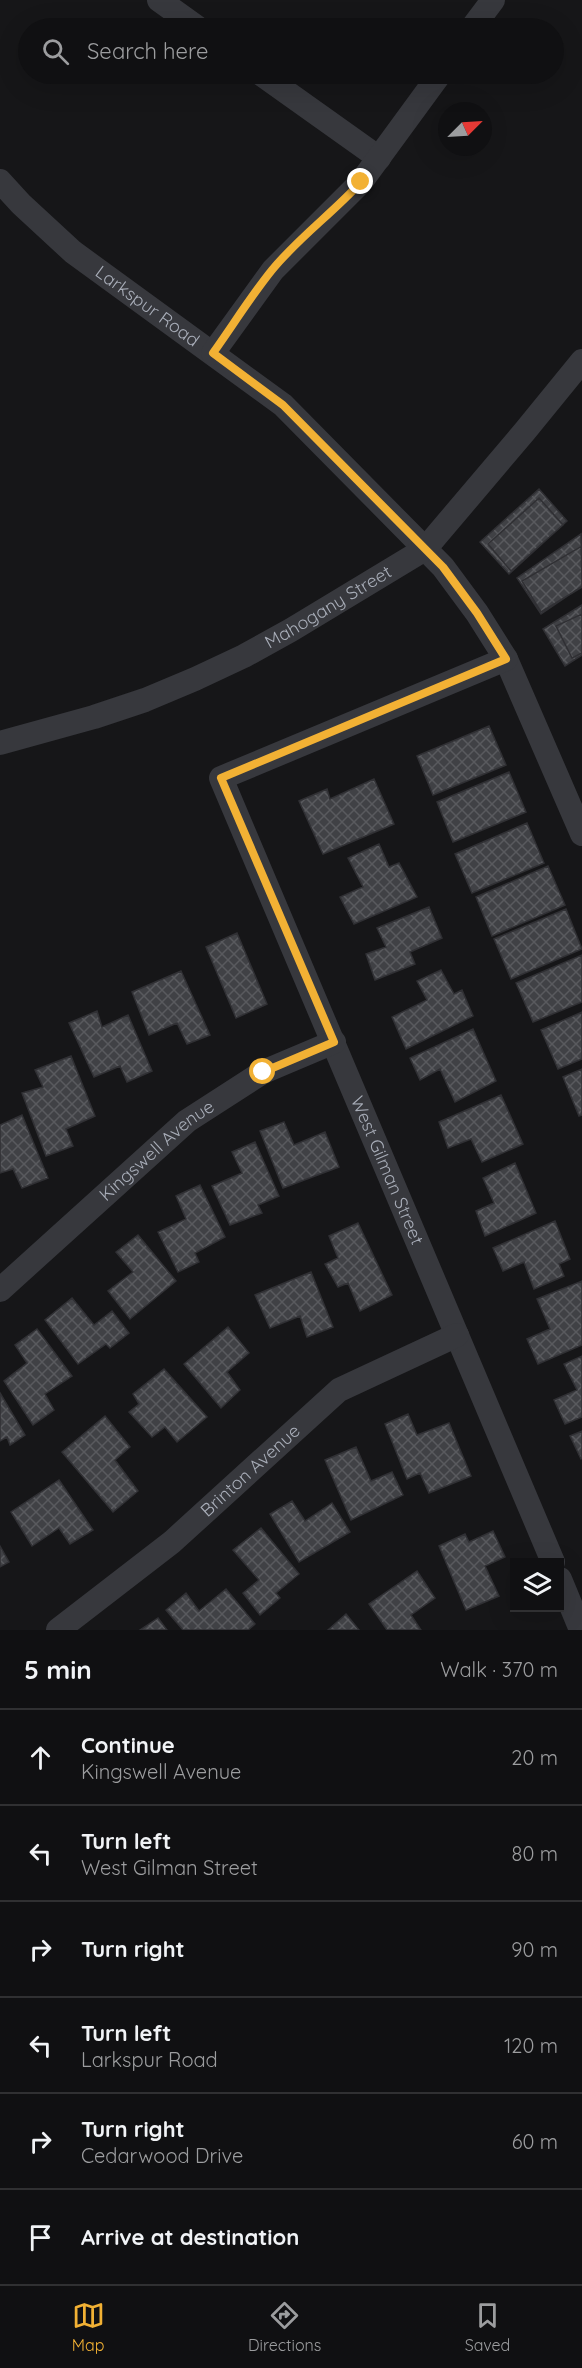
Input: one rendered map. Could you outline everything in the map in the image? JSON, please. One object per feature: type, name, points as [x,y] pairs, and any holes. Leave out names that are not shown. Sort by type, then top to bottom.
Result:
[{"type":"street","points":[[159,0],[184,18]]},
{"type":"street","points":[[479,18],[492,0]]},
{"type":"street","points":[[275,84],[379,158]]},
{"type":"street","points":[[213,353],[273,270],[298,242],[345,200],[433,84]]},
{"type":"street","name":"Larkspur Road","points":[[0,181],[21,204],[73,252],[283,405],[443,567],[477,613],[506,659],[582,834]]},
{"type":"street","name":"Mahogany Street","points":[[0,743],[94,717],[145,700],[195,679],[291,630],[425,549],[582,361]]},
{"type":"street","name":"West Gilman Street","points":[[506,659],[221,778],[551,1558]]},
{"type":"street","name":"Kingswell Avenue","points":[[0,1290],[187,1121],[263,1072],[334,1042]]},
{"type":"street","name":"Brinton Avenue","points":[[58,1630],[172,1542],[339,1390],[457,1335]]},
{"type":"street","points":[[564,1591],[576,1626]]},
{"type":"building","points":[[539,489],[567,521],[509,574],[480,542]]},
{"type":"building","points":[[539,498],[563,525],[511,571],[488,544]]},
{"type":"building","points":[[581,534],[582,586],[541,614],[517,578]]},
{"type":"building","points":[[582,546],[582,587],[541,612],[522,581]]},
{"type":"building","points":[[582,605],[582,655],[565,666],[543,629]]},
{"type":"building","points":[[582,614],[582,653],[572,658],[556,626]]},
{"type":"building","points":[[489,726],[506,765],[433,795],[417,756]]},
{"type":"building","points":[[509,772],[526,812],[453,842],[437,802]]},
{"type":"building","points":[[374,779],[394,824],[323,854],[299,801],[327,789],[330,799]]},
{"type":"building","points":[[527,823],[544,863],[472,893],[455,854]]},
{"type":"building","points":[[379,844],[389,867],[399,863],[417,897],[354,924],[340,897],[363,887],[348,858]]},
{"type":"building","points":[[548,866],[565,905],[492,936],[476,897]]},
{"type":"building","points":[[429,907],[442,938],[410,952],[415,964],[375,980],[366,954],[386,947],[377,928]]},
{"type":"building","points":[[566,909],[582,949],[511,979],[494,939]]},
{"type":"building","points":[[237,933],[267,1004],[236,1018],[206,947]]},
{"type":"building","points":[[582,955],[582,1002],[533,1022],[516,983]]},
{"type":"building","points":[[441,970],[454,994],[462,990],[473,1016],[406,1049],[392,1017],[427,1000],[417,981]]},
{"type":"building","points":[[181,971],[210,1035],[187,1044],[177,1023],[149,1035],[132,992]]},
{"type":"building","points":[[97,1011],[102,1027],[128,1015],[152,1071],[127,1082],[120,1066],[94,1077],[69,1023]]},
{"type":"building","points":[[582,1012],[582,1059],[558,1069],[541,1030]]},
{"type":"building","points":[[473,1029],[496,1081],[455,1102],[440,1069],[420,1080],[410,1058]]},
{"type":"building","points":[[71,1056],[95,1116],[66,1129],[73,1146],[46,1156],[22,1093],[43,1087],[35,1070]]},
{"type":"building","points":[[582,1069],[582,1115],[579,1116],[563,1077]]},
{"type":"building","points":[[501,1095],[523,1144],[482,1162],[471,1139],[448,1148],[439,1122]]},
{"type":"building","points":[[22,1115],[48,1178],[22,1188],[13,1169],[0,1173],[0,1125]]},
{"type":"building","points":[[284,1122],[294,1145],[325,1132],[339,1167],[283,1188],[260,1131]]},
{"type":"building","points":[[255,1142],[279,1196],[258,1205],[262,1213],[230,1225],[212,1186],[242,1173],[232,1152]]},
{"type":"building","points":[[515,1163],[536,1213],[485,1236],[476,1211],[494,1203],[483,1178]]},
{"type":"building","points":[[200,1185],[225,1237],[195,1253],[199,1262],[178,1272],[158,1232],[186,1219],[176,1196]]},
{"type":"building","points":[[555,1221],[570,1259],[559,1264],[564,1276],[534,1289],[524,1262],[503,1271],[493,1248]]},
{"type":"building","points":[[358,1223],[392,1295],[360,1311],[348,1283],[338,1287],[325,1264],[338,1258],[329,1236]]},
{"type":"building","points":[[138,1235],[176,1281],[130,1319],[108,1291],[133,1272],[116,1252]]},
{"type":"building","points":[[311,1272],[333,1327],[307,1337],[300,1316],[270,1328],[255,1295]]},
{"type":"building","points":[[582,1281],[582,1345],[538,1364],[527,1339],[550,1329],[537,1299]]},
{"type":"building","points":[[72,1298],[94,1325],[112,1311],[129,1333],[110,1348],[106,1344],[78,1364],[45,1320]]},
{"type":"building","points":[[228,1327],[249,1353],[227,1372],[240,1390],[221,1408],[184,1364]]},
{"type":"building","points":[[37,1329],[72,1376],[45,1394],[54,1410],[33,1425],[4,1381],[27,1363],[15,1345]]},
{"type":"building","points":[[582,1356],[582,1417],[565,1424],[554,1400],[577,1390],[564,1364]]},
{"type":"building","points":[[164,1369],[207,1417],[177,1442],[165,1427],[152,1437],[129,1412],[139,1404],[133,1394]]},
{"type":"building","points":[[0,1393],[25,1435],[10,1445],[7,1437],[0,1441]]},
{"type":"building","points":[[408,1414],[417,1435],[449,1423],[471,1476],[429,1493],[420,1473],[407,1479],[385,1424]]},
{"type":"building","points":[[105,1416],[130,1447],[115,1460],[138,1491],[113,1512],[62,1452]]},
{"type":"building","points":[[582,1431],[582,1458],[581,1459],[570,1436]]},
{"type":"building","points":[[356,1447],[371,1481],[392,1472],[403,1495],[351,1520],[325,1460]]},
{"type":"building","points":[[59,1480],[93,1530],[70,1544],[59,1528],[32,1546],[11,1512]]},
{"type":"building","points":[[292,1501],[305,1521],[332,1503],[350,1532],[299,1562],[270,1514]]},
{"type":"building","points":[[261,1528],[299,1574],[276,1593],[280,1598],[260,1615],[243,1593],[259,1580],[233,1550]]},
{"type":"building","points":[[493,1531],[505,1557],[485,1566],[499,1596],[466,1610],[439,1546],[465,1534],[469,1542]]},
{"type":"building","points":[[0,1546],[9,1562],[0,1567]]},
{"type":"building","points":[[417,1571],[435,1598],[411,1615],[421,1630],[387,1630],[369,1604]]},
{"type":"building","points":[[226,1589],[255,1624],[248,1630],[183,1630],[166,1610],[186,1593],[199,1611]]},
{"type":"building","points":[[346,1614],[359,1630],[328,1630]]},
{"type":"building","points":[[158,1618],[167,1630],[140,1630]]},
{"type":"route","points":[[263,1072],[334,1042],[221,778],[506,659],[477,613],[443,567],[283,405],[213,353],[273,270],[298,242],[345,200],[361,182]]}]
